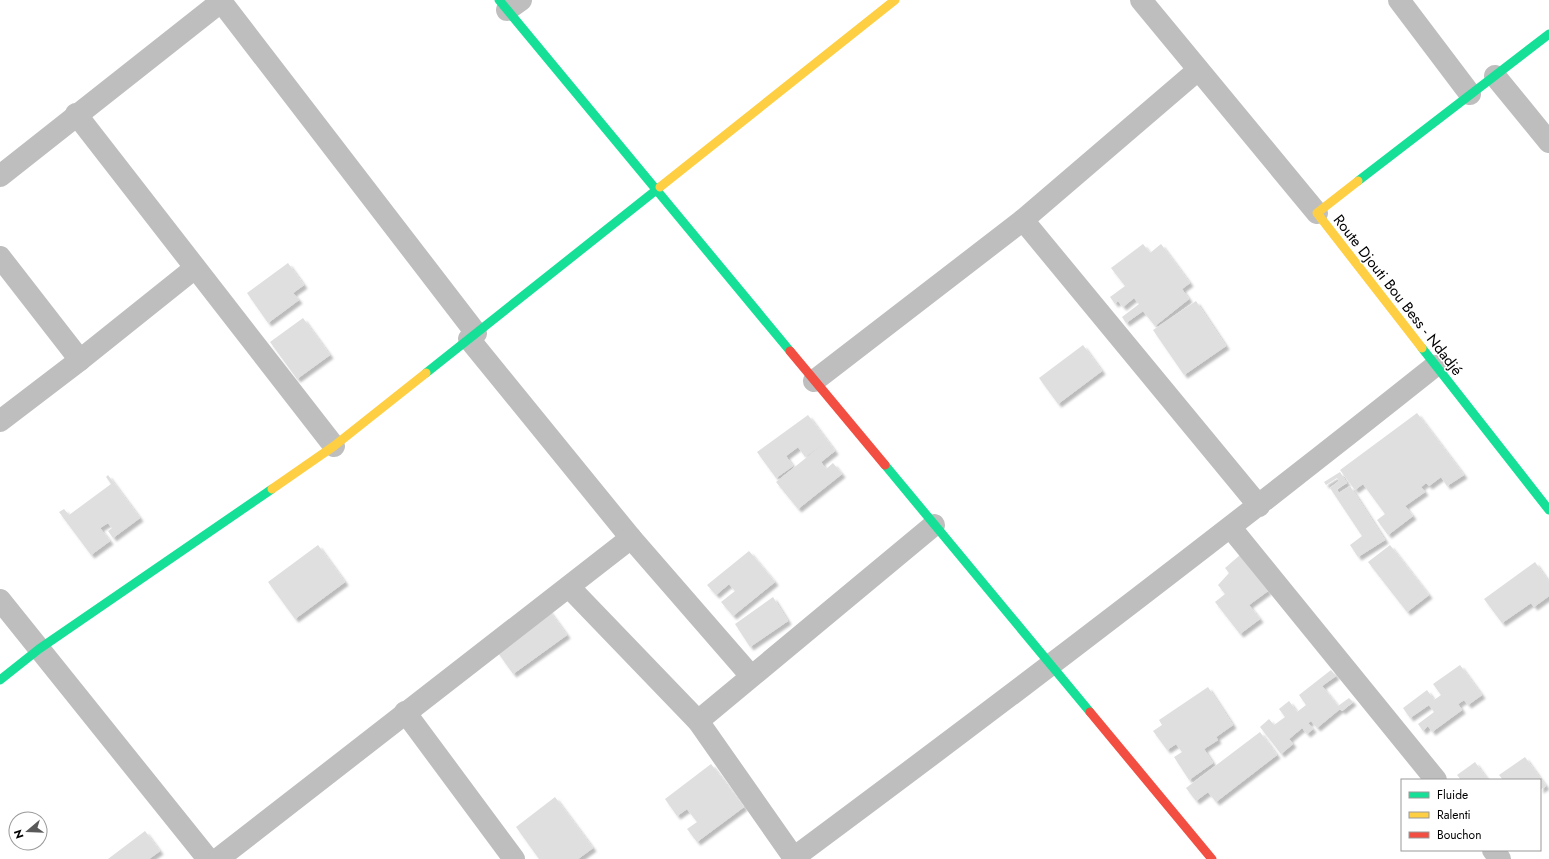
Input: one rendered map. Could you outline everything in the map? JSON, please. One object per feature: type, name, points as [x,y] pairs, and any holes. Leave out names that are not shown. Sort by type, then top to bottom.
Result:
[{"type":"street","points":[[0,176],[76,114],[222,0],[472,336],[631,538],[751,676]]},
{"type":"street","points":[[0,680],[39,649],[334,446],[895,0]]},
{"type":"street","points":[[1141,0],[1317,214]]},
{"type":"street","points":[[1399,0],[1470,94]]},
{"type":"street","points":[[509,3],[656,190],[1052,666],[1205,857]]},
{"type":"street","name":"Route Djouti Bou Bess - Ndadjé","points":[[1549,34],[1317,214],[1549,510]]},
{"type":"street","points":[[814,380],[1023,220],[1198,70]]},
{"type":"street","points":[[1495,76],[1549,142]]},
{"type":"street","points":[[76,114],[334,446]]},
{"type":"street","points":[[1023,220],[1259,506]]},
{"type":"street","points":[[0,257],[80,360]]},
{"type":"street","points":[[0,421],[196,268]]},
{"type":"street","points":[[569,587],[698,720],[793,858],[1052,666],[1231,528],[1435,366]]},
{"type":"street","points":[[698,720],[934,525]]},
{"type":"street","points":[[1231,528],[1435,779]]},
{"type":"street","points":[[218,859],[405,712],[631,538]]},
{"type":"street","points":[[0,600],[208,859]]},
{"type":"street","points":[[405,712],[514,859]]},
{"type":"street","points":[[1494,851],[1500,859]]},
{"type":"building","points":[[1143,244],[1150,253],[1161,244],[1190,283],[1182,289],[1189,299],[1155,326],[1143,311],[1126,323],[1122,317],[1139,304],[1134,298],[1123,307],[1118,301],[1115,304],[1110,297],[1125,286],[1111,268]]},
{"type":"building","points":[[288,263],[304,285],[293,293],[299,300],[268,323],[247,293]]},
{"type":"building","points":[[1196,301],[1226,346],[1184,375],[1153,330]]},
{"type":"building","points":[[303,318],[330,355],[297,379],[270,342]]},
{"type":"building","points":[[1083,345],[1102,371],[1058,404],[1039,378]]},
{"type":"building","points":[[1417,413],[1464,475],[1447,486],[1441,477],[1429,486],[1426,483],[1421,487],[1425,492],[1405,506],[1413,516],[1388,535],[1377,520],[1385,514],[1363,484],[1355,490],[1340,470]]},
{"type":"building","points":[[808,415],[835,451],[821,462],[826,469],[833,463],[842,474],[798,509],[776,482],[822,445],[805,457],[798,447],[786,456],[793,466],[776,478],[757,452]]},
{"type":"building","points":[[1340,472],[1347,483],[1337,489],[1339,493],[1350,486],[1385,540],[1358,557],[1350,545],[1362,536],[1330,488],[1339,481],[1337,478],[1326,485],[1324,482]]},
{"type":"building","points":[[108,475],[140,518],[113,538],[108,531],[112,528],[108,523],[100,528],[110,541],[91,555],[59,512],[64,509],[69,515],[111,484],[106,477]]},
{"type":"building","points":[[318,545],[345,582],[295,619],[268,582]]},
{"type":"building","points":[[1390,545],[1429,595],[1407,612],[1368,562]]},
{"type":"building","points":[[749,551],[775,582],[733,616],[721,602],[735,591],[729,584],[716,595],[707,585]]},
{"type":"building","points":[[1240,555],[1268,591],[1249,605],[1260,619],[1240,634],[1215,602],[1225,594],[1218,585],[1229,573],[1225,568]]},
{"type":"building","points":[[1535,562],[1549,582],[1549,596],[1534,607],[1531,603],[1502,623],[1484,599]]},
{"type":"building","points":[[773,597],[788,621],[750,647],[735,624]]},
{"type":"building","points":[[548,609],[567,635],[513,674],[494,647]]},
{"type":"building","points":[[1460,665],[1482,695],[1468,705],[1464,700],[1458,704],[1462,710],[1432,732],[1428,726],[1423,731],[1418,724],[1434,712],[1429,705],[1410,718],[1403,708],[1427,690],[1434,700],[1441,695],[1433,684]]},
{"type":"building","points":[[1331,670],[1336,676],[1322,686],[1338,706],[1349,698],[1353,702],[1342,711],[1340,709],[1317,728],[1311,721],[1308,723],[1313,729],[1307,734],[1302,728],[1289,739],[1293,744],[1281,754],[1260,727],[1269,719],[1274,725],[1285,717],[1279,709],[1289,701],[1297,712],[1306,705],[1299,695]]},
{"type":"building","points":[[1208,687],[1233,725],[1216,737],[1218,740],[1204,749],[1213,763],[1189,780],[1174,757],[1182,752],[1176,744],[1167,750],[1153,731],[1162,725],[1159,720]]},
{"type":"building","points":[[1260,732],[1277,755],[1216,802],[1208,792],[1196,801],[1186,788]]},
{"type":"building","points":[[1525,757],[1541,779],[1502,779],[1499,775]]},
{"type":"building","points":[[1475,762],[1487,779],[1460,779],[1457,775]]},
{"type":"building","points":[[711,764],[744,807],[697,842],[687,829],[697,822],[687,809],[677,816],[665,799]]},
{"type":"building","points":[[1541,779],[1546,786],[1541,789]]},
{"type":"building","points":[[555,797],[593,848],[578,859],[539,859],[516,827]]},
{"type":"building","points":[[145,831],[160,851],[149,859],[108,859]]},
{"type":"traffic: fast","points":[[499,0],[790,351]]},
{"type":"traffic: fast","points":[[1358,181],[1549,34]]},
{"type":"traffic: fast","points":[[426,373],[660,187]]},
{"type":"traffic: fast","points":[[1422,348],[1549,510]]},
{"type":"traffic: fast","points":[[885,465],[1090,712]]},
{"type":"traffic: fast","points":[[0,680],[39,649],[272,489]]},
{"type":"traffic: slow","points":[[660,187],[895,0]]},
{"type":"traffic: slow","points":[[1358,181],[1317,213],[1422,348]]},
{"type":"traffic: slow","points":[[272,489],[334,446],[426,373]]},
{"type":"traffic: jam","points":[[790,351],[885,465]]},
{"type":"traffic: jam","points":[[1090,712],[1212,859]]}]
